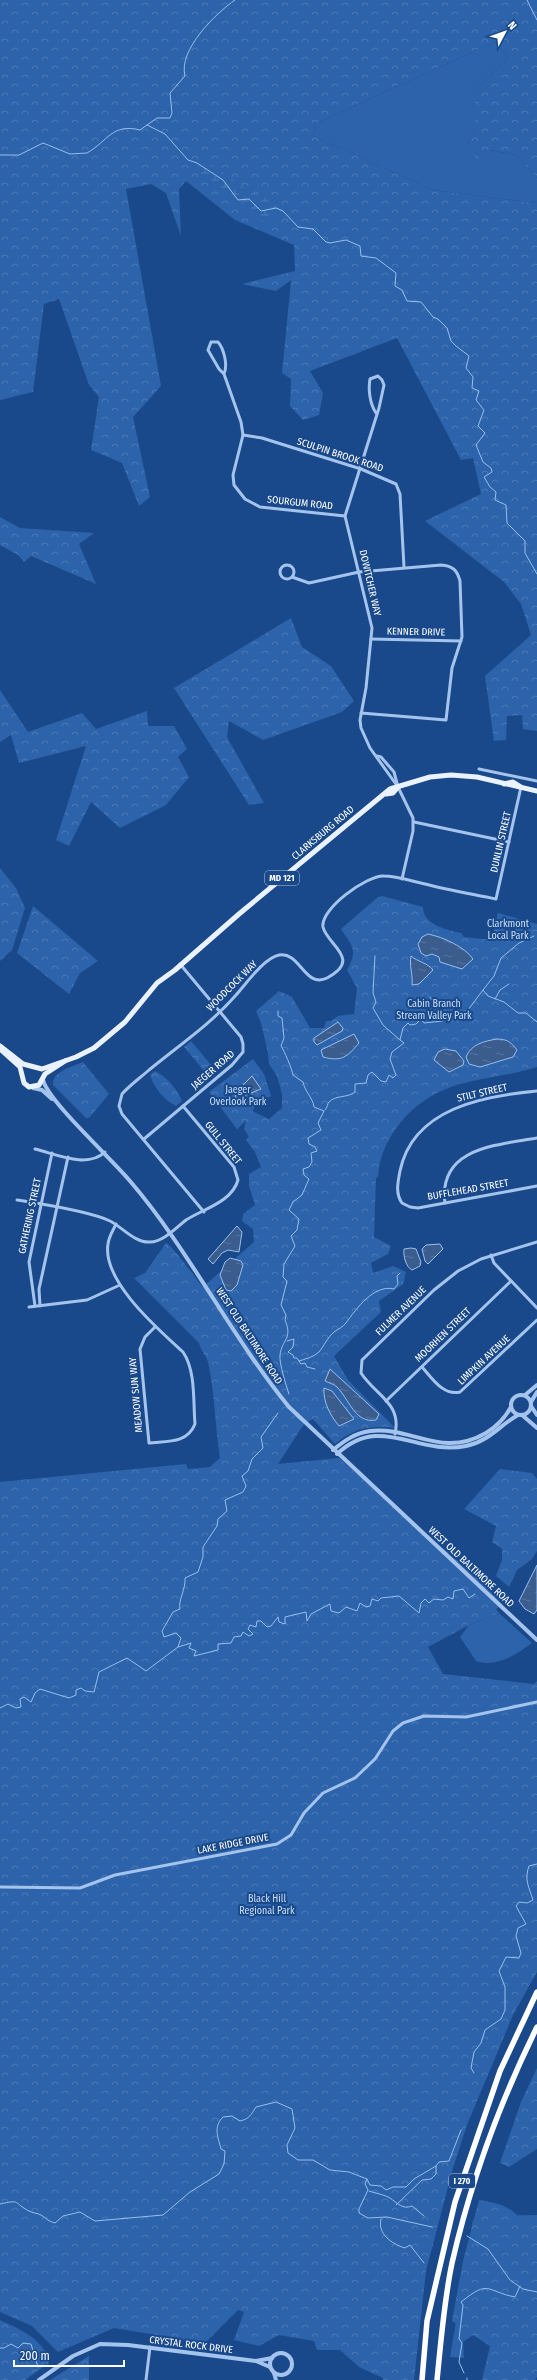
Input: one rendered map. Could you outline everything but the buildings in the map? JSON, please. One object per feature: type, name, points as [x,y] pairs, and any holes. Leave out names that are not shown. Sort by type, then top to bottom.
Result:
[{"type":"highway","name":"I 270","points":[[422,2380],[428,2321],[455,2202],[500,2072],[537,1992]]},
{"type":"highway","name":"I 270","points":[[437,2380],[452,2264],[466,2211],[498,2112],[537,2027]]},
{"type":"main road","name":"CLARKSBURG ROAD","points":[[38,1069],[65,1061],[94,1048],[114,1033],[147,992],[167,974],[172,967],[180,964],[386,794],[393,793],[398,787],[430,777],[451,775],[477,777],[504,784],[513,782],[521,787],[537,791]]},
{"type":"main road","points":[[0,1046],[23,1064],[38,1069],[43,1079]]},
{"type":"main road","points":[[0,1050],[20,1067],[24,1083],[33,1088]]},
{"type":"main road","name":"CLARKSBURG ROAD","points":[[33,1088],[39,1086],[48,1072],[65,1061]]},
{"type":"main road","points":[[22,1075],[25,1070],[31,1067]]},
{"type":"street","name":"SOURGUM ROAD","points":[[224,374],[226,369],[221,345],[218,342],[211,342],[208,350],[224,374],[241,422],[243,435],[232,475],[234,484],[245,500],[260,507],[345,516]]},
{"type":"street","points":[[345,516],[361,468],[376,413],[379,408],[384,385],[378,376],[370,379],[372,407],[376,413]]},
{"type":"street","name":"SCULPIN BROOK ROAD","points":[[243,435],[262,438],[361,468],[396,484],[400,494],[404,567]]},
{"type":"street","name":"DOWITCHER WAY","points":[[345,516],[372,628],[366,688],[361,713],[364,737],[398,787],[414,822]]},
{"type":"street","points":[[292,577],[294,571],[292,567],[288,565],[282,568],[282,577],[288,579],[292,577],[309,583],[359,572],[404,567],[448,566],[458,574],[460,581],[461,641],[452,668],[446,720],[361,713]]},
{"type":"street","name":"KENNER DRIVE","points":[[371,640],[461,641]]},
{"type":"street","points":[[479,769],[537,781]]},
{"type":"street","name":"DUNLIN STREET","points":[[496,899],[521,787]]},
{"type":"street","points":[[402,879],[414,822],[509,842]]},
{"type":"street","name":"WOODCOCK WAY","points":[[204,1212],[120,1110],[119,1102],[122,1094],[220,1012],[252,976],[278,955],[292,957],[314,979],[322,980],[329,977],[340,966],[342,958],[340,950],[323,927],[326,913],[368,879],[383,876],[496,899]]},
{"type":"street","name":"JAEGER ROAD","points":[[144,1139],[239,1059],[243,1052],[244,1044],[240,1037],[180,964]]},
{"type":"street","name":"WEST OLD BALTIMORE ROAD","points":[[43,1079],[45,1088],[57,1103]]},
{"type":"street","name":"WEST OLD BALTIMORE ROAD","points":[[33,1088],[42,1090],[57,1103],[105,1152],[171,1232],[260,1371],[288,1407],[537,1640]]},
{"type":"street","name":"STILT STREET","points":[[402,1203],[397,1189],[403,1160],[414,1140],[433,1121],[447,1111],[466,1104],[537,1091]]},
{"type":"street","name":"GULL STREET","points":[[17,1200],[108,1220],[141,1241],[150,1242],[158,1240],[192,1217],[204,1212],[233,1190],[238,1176],[234,1167],[183,1106]]},
{"type":"street","points":[[445,1203],[445,1188],[448,1175],[462,1158],[480,1148],[537,1138]]},
{"type":"street","points":[[35,1149],[68,1157],[93,1160],[105,1152]]},
{"type":"street","name":"GATHERING STREET","points":[[35,1306],[29,1262],[40,1204],[52,1153]]},
{"type":"street","points":[[40,1306],[39,1289],[68,1157]]},
{"type":"street","name":"BUFFLEHEAD STREET","points":[[402,1203],[410,1207],[418,1208],[537,1186]]},
{"type":"street","points":[[116,1224],[110,1235],[108,1245],[109,1257],[120,1285],[129,1298],[155,1326]]},
{"type":"street","name":"FULMER AVENUE","points":[[395,1436],[397,1416],[361,1373],[362,1360],[445,1280],[468,1265],[490,1255],[537,1242]]},
{"type":"street","points":[[490,1255],[494,1263],[537,1308]]},
{"type":"street","name":"MOORHEN STREET","points":[[386,1401],[511,1281]]},
{"type":"street","points":[[29,1307],[87,1300],[120,1285]]},
{"type":"street","name":"LIMPKIN AVENUE","points":[[422,1367],[444,1390],[453,1394],[460,1392],[537,1320]]},
{"type":"street","name":"MEADOW SUN WAY","points":[[155,1326],[188,1360],[195,1424],[190,1434],[180,1440],[149,1442],[140,1349],[145,1337],[155,1326]]},
{"type":"street","points":[[337,1454],[348,1445],[363,1437],[376,1435],[395,1436],[438,1443],[468,1441],[490,1430],[507,1415],[513,1398],[519,1395],[525,1395],[537,1385]]},
{"type":"street","points":[[333,1450],[346,1440],[361,1433],[376,1430],[435,1447],[466,1446],[494,1434],[520,1415],[527,1413],[537,1392]]},
{"type":"street","points":[[525,1395],[537,1415]]},
{"type":"street","points":[[511,1407],[537,1428]]},
{"type":"street","name":"LAKE RIDGE DRIVE","points":[[0,1887],[80,1888],[115,1875],[277,1844],[291,1835],[304,1813],[324,1793],[355,1778],[375,1758],[393,1730],[403,1723],[424,1716],[466,1717],[537,1702]]},
{"type":"street","name":"CRYSTAL ROCK DRIVE","points":[[39,2380],[73,2356],[100,2344],[150,2347],[256,2361],[270,2367]]},
{"type":"street","points":[[146,2380],[150,2347]]},
{"type":"street","points":[[276,2380],[274,2372],[270,2367],[272,2358],[281,2353],[290,2358],[292,2366],[283,2380]]},
{"type":"street","name":"CRYSTAL ROCK DRIVE","points":[[256,2361],[272,2358]]},
{"type":"street","points":[[274,2372],[282,2375],[287,2373]]},
{"type":"green space","points":[[0,0],[537,0],[537,178],[517,155],[490,150],[477,159],[467,146],[475,128],[475,90],[509,58],[495,42],[317,123],[313,136],[433,190],[537,203],[537,731],[523,729],[522,715],[507,716],[506,740],[494,741],[485,676],[531,635],[521,604],[504,582],[425,521],[481,494],[473,458],[461,460],[397,338],[310,371],[323,393],[319,415],[303,420],[290,406],[291,379],[282,373],[291,280],[276,291],[242,284],[295,271],[294,245],[235,220],[186,181],[179,189],[181,236],[166,193],[151,184],[126,189],[161,386],[133,417],[150,497],[139,506],[122,463],[91,450],[99,397],[89,385],[59,299],[44,304],[33,392],[0,400]]},
{"type":"green space","points":[[495,42],[509,58],[475,90],[475,128],[467,146],[517,155],[537,178],[537,203],[433,190],[313,136],[317,123]]},
{"type":"green space","points":[[197,159],[210,163],[218,171],[229,175],[235,183],[271,201],[281,212],[266,223],[244,207],[240,196],[228,196],[216,192],[211,180],[199,175]]},
{"type":"green space","points":[[0,517],[20,528],[94,533],[79,544],[96,584],[31,556],[24,562],[18,555],[0,545]]},
{"type":"green space","points":[[291,618],[302,647],[331,666],[354,701],[342,712],[263,740],[229,721],[227,737],[264,803],[249,805],[174,688]]},
{"type":"green space","points":[[0,690],[28,732],[82,713],[96,729],[147,711],[148,726],[174,726],[187,749],[178,757],[189,777],[166,805],[120,828],[91,802],[69,846],[56,840],[86,746],[19,763],[11,735],[0,742]]},
{"type":"green space","points":[[0,868],[16,888],[25,908],[12,950],[0,961]]},
{"type":"green space","name":"Black Hill Regional Park","points":[[382,896],[423,907],[424,913],[431,922],[437,926],[461,933],[464,937],[492,940],[498,913],[537,924],[537,1067],[461,1084],[444,1090],[428,1098],[412,1110],[393,1133],[386,1144],[380,1163],[378,1177],[376,1178],[374,1237],[391,1246],[388,1254],[371,1263],[373,1273],[393,1266],[406,1272],[403,1284],[379,1301],[381,1312],[334,1356],[348,1380],[395,1428],[378,1427],[363,1429],[349,1434],[335,1444],[313,1419],[304,1424],[278,1464],[339,1458],[485,1585],[503,1605],[496,1609],[499,1613],[469,1625],[428,1647],[443,1674],[534,1684],[537,1681],[537,1972],[513,2015],[467,2125],[453,2168],[426,2271],[414,2380],[383,2380],[383,2378],[359,2367],[340,2350],[317,2350],[314,2341],[279,2335],[259,2346],[234,2340],[244,2312],[238,2310],[205,2343],[114,2328],[58,2352],[32,2326],[0,2312],[0,1482],[186,1464],[188,1469],[210,1467],[220,1458],[208,1362],[199,1343],[134,1278],[145,1273],[166,1243],[179,1256],[203,1287],[254,1242],[253,1229],[242,1221],[243,1214],[255,1205],[249,1186],[249,1174],[261,1167],[255,1152],[246,1140],[249,1137],[244,1129],[246,1121],[237,1129],[209,1092],[253,1059],[264,1074],[271,1096],[256,1105],[252,1111],[269,1119],[282,1108],[282,1094],[277,1076],[269,1064],[261,1023],[256,1011],[279,991],[292,997],[310,1028],[324,1028],[326,1021],[331,1021],[338,1016],[354,1014],[357,988],[347,970],[352,958],[353,949],[349,940],[341,929],[378,897]]},
{"type":"green space","points":[[33,906],[98,961],[80,973],[69,994],[17,953]]},
{"type":"green space","points":[[191,1041],[217,1072],[210,1078],[184,1047]]},
{"type":"green space","points":[[83,1062],[109,1094],[89,1118],[86,1118],[53,1085],[56,1076],[59,1073]]},
{"type":"green space","points":[[155,1071],[168,1080],[177,1092],[182,1101],[176,1106],[163,1097],[154,1085],[150,1075]]},
{"type":"green space","points":[[500,1469],[532,1473],[537,1479],[537,1551],[532,1559],[517,1570],[509,1587],[496,1576],[502,1560],[502,1549],[492,1542],[496,1526],[464,1509]]},
{"type":"green space","points":[[499,1613],[532,1643],[513,1656],[498,1662],[483,1663],[476,1661],[460,1637],[469,1625]]},
{"type":"green space","points":[[537,2068],[537,2149],[509,2167],[500,2163],[521,2102]]},
{"type":"green space","points":[[479,2200],[506,2207],[517,2214],[528,2226],[537,2226],[537,2377],[535,2380],[482,2380],[490,2346],[473,2335],[463,2342],[465,2330],[452,2321],[463,2261]]},
{"type":"green space","points":[[537,2215],[537,2226],[521,2227],[488,2221],[463,2342],[464,2358],[450,2357],[473,2220],[486,2216]]},
{"type":"green space","points":[[0,2320],[23,2331],[37,2342],[47,2355],[49,2363],[25,2380],[0,2380]]},
{"type":"green space","points":[[89,2356],[89,2380],[50,2380]]},
{"type":"water","points":[[428,934],[440,937],[453,943],[465,950],[473,959],[462,969],[440,962],[439,957],[432,954],[426,956],[421,953],[418,944],[422,937]]},
{"type":"water","points":[[411,956],[433,970],[419,984],[412,985],[410,963]]},
{"type":"water","points":[[338,1022],[343,1028],[342,1031],[317,1045],[314,1042],[314,1038]]},
{"type":"water","points":[[354,1034],[359,1043],[347,1055],[335,1059],[323,1057],[321,1050]]},
{"type":"water","points":[[497,1039],[506,1040],[515,1047],[517,1050],[513,1057],[480,1067],[469,1064],[466,1057],[471,1049],[483,1042]]},
{"type":"water","points":[[445,1049],[456,1051],[464,1061],[463,1065],[449,1072],[434,1060],[438,1052]]},
{"type":"water","points":[[252,1076],[261,1089],[236,1099],[235,1093]]},
{"type":"water","points":[[237,1226],[242,1232],[239,1252],[228,1250],[222,1253],[213,1264],[208,1259]]},
{"type":"water","points":[[440,1244],[443,1249],[428,1264],[425,1261],[422,1249],[426,1245]]},
{"type":"water","points":[[404,1249],[416,1249],[421,1262],[420,1266],[412,1270],[407,1264],[404,1252]]},
{"type":"water","points":[[230,1258],[241,1261],[243,1265],[237,1285],[231,1291],[226,1290],[220,1275],[225,1262]]},
{"type":"water","points":[[330,1369],[379,1414],[376,1420],[363,1418],[353,1410],[337,1387],[325,1381]]},
{"type":"water","points":[[324,1388],[332,1391],[354,1419],[339,1426],[328,1408]]},
{"type":"water","points":[[537,1565],[537,1610],[534,1614],[525,1609],[519,1601]]},
{"type":"waterway","points":[[0,155],[19,155],[43,143],[70,154],[87,153],[116,131],[131,128],[140,130],[157,118],[170,118],[172,113],[170,93],[185,76],[184,66],[187,55],[193,44],[209,23],[235,0]]},
{"type":"waterway","points":[[527,0],[537,20]]},
{"type":"waterway","points":[[147,125],[165,134],[188,160],[197,163],[223,180],[238,200],[249,199],[261,211],[276,208],[283,211],[298,227],[313,229],[326,242],[330,243],[346,240],[360,246],[361,256],[376,258],[396,273],[395,286],[402,290],[407,301],[421,302],[433,317],[438,319],[447,328],[451,341],[469,356],[466,368],[473,377],[472,388],[479,391],[476,400],[484,410],[478,426],[485,433],[476,445],[483,462],[491,468],[492,472],[484,477],[490,487],[496,492],[495,500],[506,505],[507,523],[525,541],[525,553],[537,574]]},
{"type":"waterway","points":[[483,990],[494,976],[501,958],[519,943],[534,936]]},
{"type":"waterway","points":[[375,956],[373,993],[376,1002],[373,1008],[383,1025],[400,1040]]},
{"type":"waterway","points":[[495,999],[500,990],[509,984]]},
{"type":"waterway","points":[[325,1110],[328,1103],[332,1100],[355,1092],[355,1084],[366,1083],[368,1075],[372,1072],[381,1081],[386,1082],[389,1075],[393,1078],[396,1075],[390,1059],[392,1052],[404,1043],[400,1040],[403,1028],[408,1023],[410,1025],[416,1024],[421,1019],[424,1023],[442,1021],[468,1010],[483,990],[488,996],[504,1002],[518,1013],[526,1013],[537,1022]]},
{"type":"waterway","points":[[430,997],[444,1018]]},
{"type":"waterway","points":[[278,1011],[278,1016],[282,1018],[284,1038],[281,1046],[293,1075],[303,1082],[314,1107],[324,1111],[318,1123],[321,1130],[308,1138],[309,1144],[315,1147],[317,1151],[311,1153],[312,1162],[309,1167],[303,1169],[304,1175],[309,1179],[302,1195],[293,1202],[289,1210],[299,1219],[297,1230],[291,1236],[295,1246],[284,1264],[283,1277],[287,1281],[281,1305],[286,1315],[285,1320],[288,1331],[281,1350],[280,1359],[289,1394]]},
{"type":"waterway","points":[[299,1361],[317,1354],[327,1339],[345,1324],[366,1299],[379,1290],[387,1288],[394,1289],[398,1284],[397,1276],[400,1273]]},
{"type":"waterway","points":[[287,1341],[294,1339],[293,1347],[288,1352],[293,1355],[294,1358],[297,1358],[301,1364],[305,1363],[307,1367],[315,1369]]},
{"type":"waterway","points":[[178,1647],[181,1638],[176,1633],[164,1637],[162,1631],[173,1612],[180,1609],[185,1578],[198,1572],[203,1557],[203,1547],[217,1526],[218,1519],[227,1511],[225,1500],[243,1492],[246,1486],[242,1476],[248,1471],[252,1459],[263,1448],[261,1437],[278,1413]]},
{"type":"waterway","points":[[0,1708],[8,1704],[16,1708],[21,1707],[20,1699],[24,1697],[31,1702],[35,1693],[40,1689],[69,1698],[76,1695],[76,1690],[81,1688],[85,1691],[94,1692],[99,1672],[127,1658],[146,1671],[178,1647],[191,1643],[189,1648],[196,1651],[194,1656],[218,1650],[218,1644],[231,1643],[234,1637],[241,1636],[243,1632],[249,1636],[253,1634],[248,1629],[250,1625],[256,1627],[257,1621],[261,1621],[267,1627],[271,1626],[278,1617],[279,1622],[285,1624],[285,1617],[306,1612],[307,1621],[311,1614],[330,1604],[331,1611],[339,1613],[346,1607],[357,1611],[360,1603],[366,1607],[370,1606],[372,1599],[378,1601],[381,1598],[399,1596],[419,1613],[421,1603],[425,1599],[429,1603],[434,1599],[443,1600],[448,1597],[453,1599],[454,1591],[463,1589],[469,1598],[475,1594]]},
{"type":"waterway","points":[[474,2073],[471,2068],[474,2052],[481,2043],[485,2030],[501,2019],[505,2010],[505,1987],[499,1971],[506,1957],[519,1958],[521,1953],[516,1936],[518,1928],[526,1924],[516,1906],[519,1902],[527,1903],[533,1900],[527,1875],[529,1866],[537,1864]]},
{"type":"waterway","points":[[0,2204],[15,2202],[29,2211],[41,2215],[49,2221],[55,2223],[63,2216],[80,2212],[95,2221],[163,2215],[190,2192],[219,2174],[224,2164],[225,2151],[221,2149],[217,2128],[223,2117],[232,2116],[240,2121],[250,2116],[256,2107],[276,2102],[292,2109],[295,2128],[287,2145],[288,2153],[298,2160],[313,2160],[330,2170],[349,2172],[367,2179],[365,2184],[368,2190],[359,2209],[359,2213],[368,2218],[387,2217],[432,2227]]},
{"type":"waterway","points":[[396,2205],[422,2180],[431,2179],[436,2174],[436,2166],[439,2162],[449,2161],[461,2130]]},
{"type":"waterway","points":[[367,2179],[370,2185],[381,2186],[386,2190],[393,2187],[406,2187],[414,2179],[436,2166]]},
{"type":"waterway","points":[[369,2191],[388,2197],[403,2207],[412,2206],[424,2216]]},
{"type":"waterway","points":[[381,2219],[380,2224],[383,2234],[395,2244],[405,2248],[410,2245],[424,2263]]},
{"type":"waterway","points":[[467,2236],[488,2249],[510,2280],[523,2289],[537,2292]]},
{"type":"waterway","points":[[464,2373],[459,2362],[462,2343],[459,2339],[463,2305],[461,2302],[470,2295],[483,2289],[488,2289],[515,2297],[520,2286]]},
{"type":"waterway","points":[[0,2348],[4,2348],[11,2344],[18,2348],[23,2343],[31,2344],[38,2367]]},
{"type":"park label","name":"Clarkmont Local Park","points":[[508,930]]},
{"type":"park label","name":"Cabin Branch Stream Valley Park","points":[[434,1010]]},
{"type":"park label","name":"Jaeger Overlook Park","points":[[238,1096]]}]
